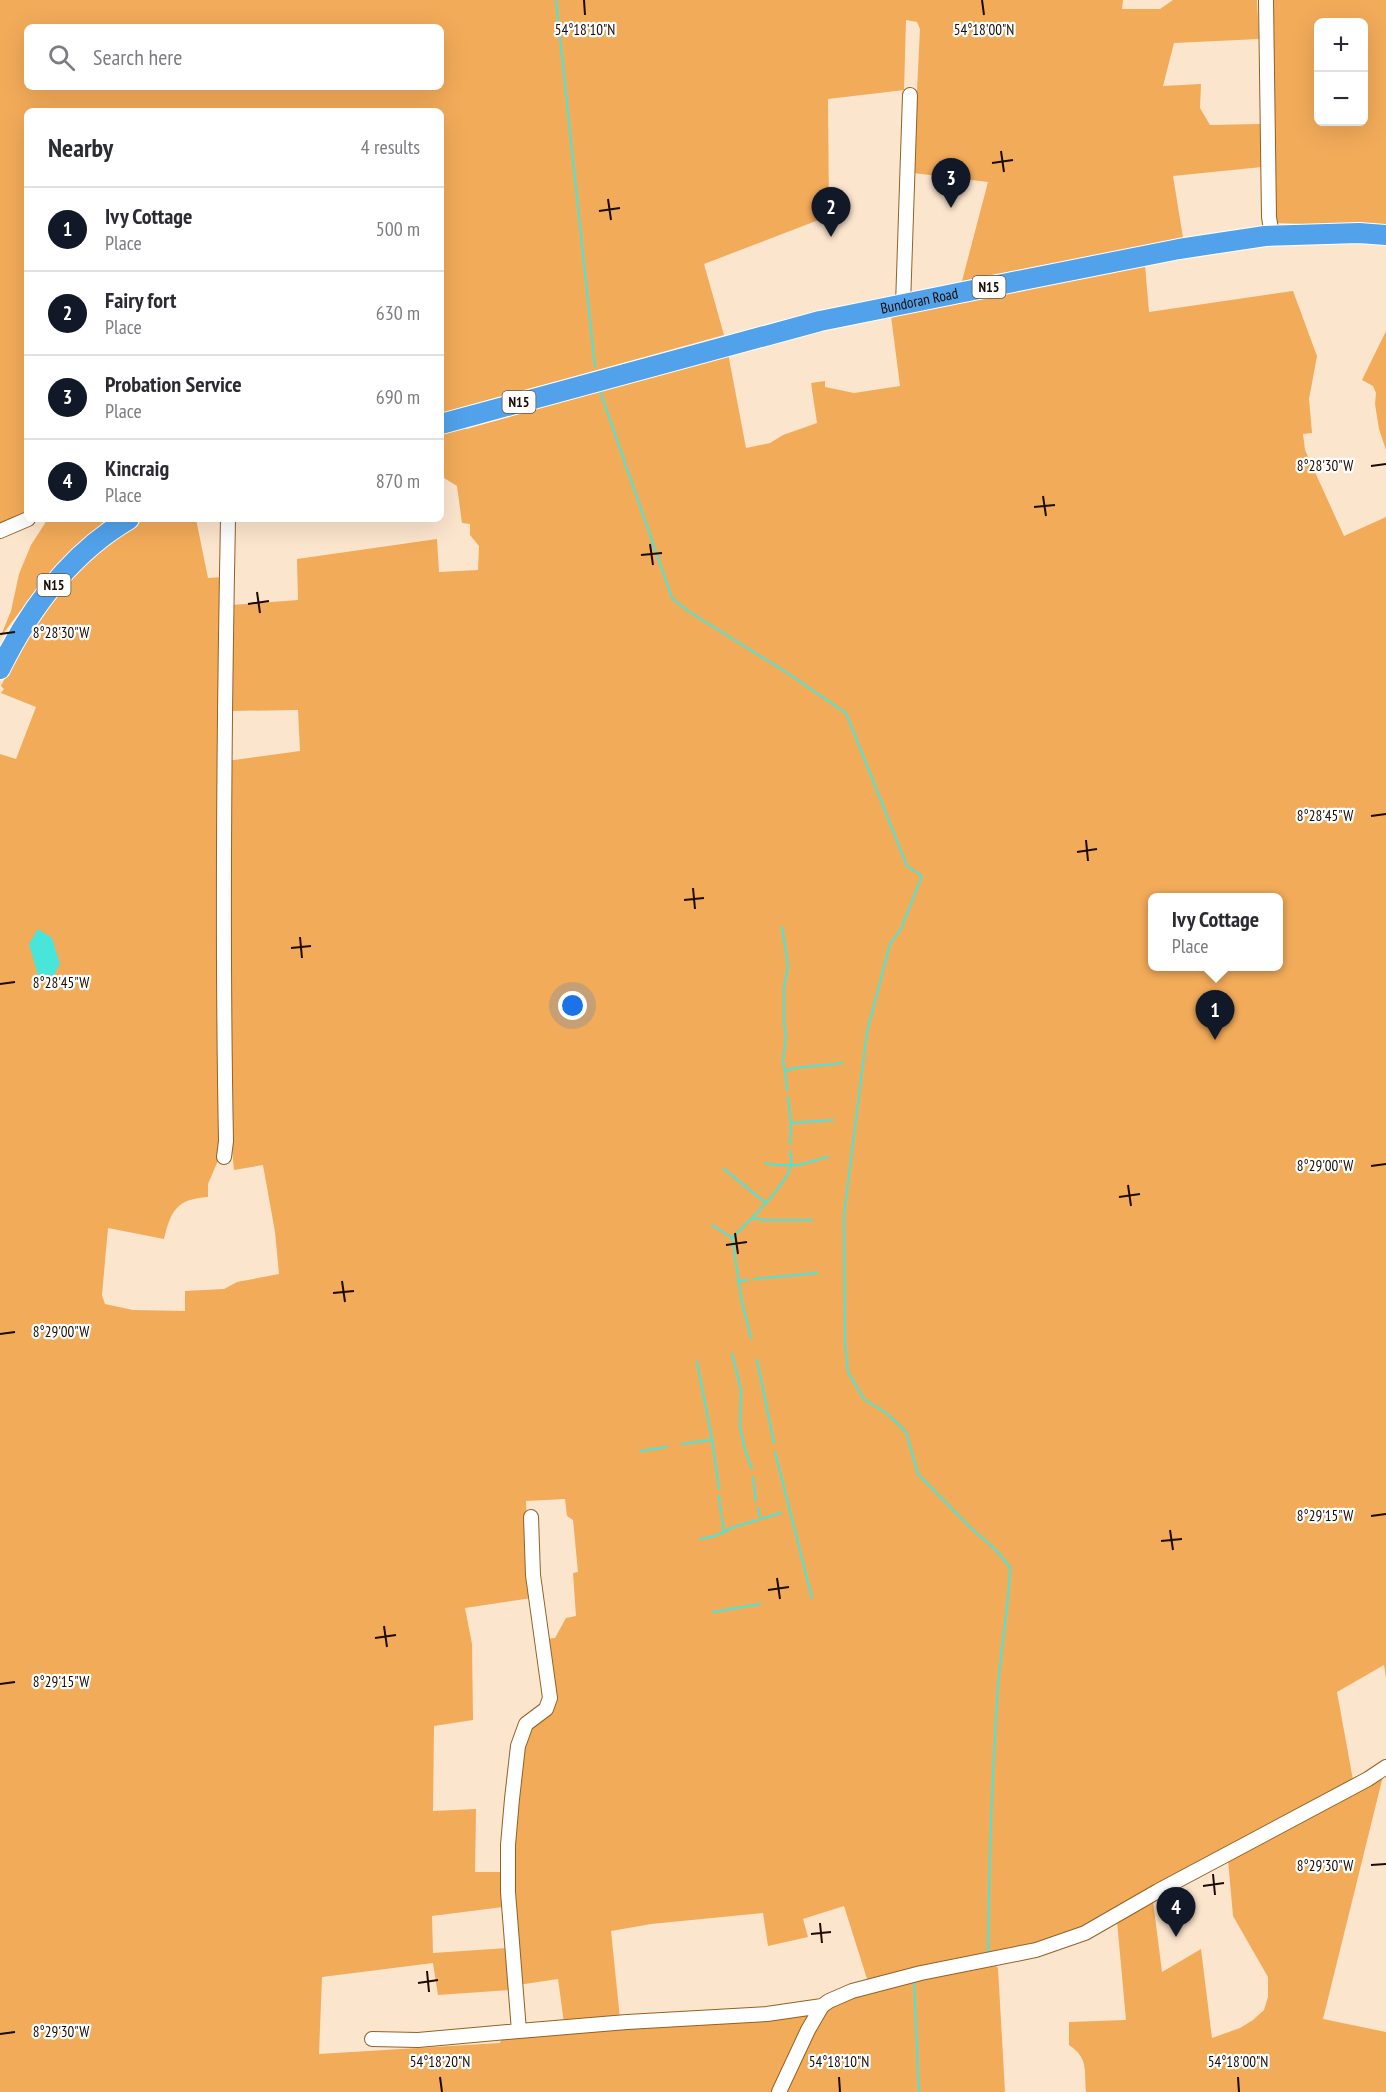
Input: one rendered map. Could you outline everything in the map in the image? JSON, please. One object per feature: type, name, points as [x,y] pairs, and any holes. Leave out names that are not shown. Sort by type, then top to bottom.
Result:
[{"type":"highway","name":"Bundoran Road","points":[[444,423],[779,332],[1179,249],[1272,236],[1348,233],[1386,235]]},
{"type":"highway","name":"N15","points":[[0,669],[40,600],[66,570],[95,544],[125,522]]},
{"type":"street","points":[[1266,0],[1269,217],[1272,236]]},
{"type":"street","points":[[903,305],[910,95]]},
{"type":"street","points":[[0,531],[24,521]]},
{"type":"street","points":[[224,1157],[226,1141],[223,982],[228,522]]},
{"type":"street","points":[[519,2031],[508,1893],[508,1845],[512,1799],[518,1746],[526,1724],[546,1708],[550,1698],[533,1575],[531,1517]]},
{"type":"street","points":[[779,2092],[808,2030],[822,2006],[829,2001],[852,1991],[921,1973],[1036,1950],[1085,1933],[1158,1891],[1368,1779],[1386,1767]]},
{"type":"street","points":[[372,2039],[418,2040],[627,2022],[767,2014],[822,2006]]},
{"type":"shaded area","points":[[0,0],[1123,0],[1122,9],[1160,9],[1173,0],[1257,0],[1259,39],[1174,43],[1163,86],[1201,84],[1200,108],[1210,125],[1261,124],[1262,167],[1173,176],[1183,238],[962,281],[988,182],[913,173],[920,29],[917,22],[906,20],[904,90],[828,99],[829,216],[704,264],[724,335],[444,412],[444,108],[24,108],[24,516],[0,527]]},
{"type":"shaded area","points":[[1272,0],[1386,0],[1386,227],[1276,223]]},
{"type":"shaded area","points":[[1145,265],[1149,312],[1293,291],[1317,356],[1309,399],[1312,433],[1303,434],[1305,450],[1344,536],[1386,517],[1386,1678],[1384,1665],[1337,1692],[1353,1780],[1073,1933],[1063,1933],[1042,1942],[868,1982],[844,1906],[803,1919],[808,1937],[768,1946],[763,1913],[651,1924],[611,1931],[620,2019],[564,2023],[558,1979],[518,1985],[511,1841],[528,1731],[544,1716],[546,1639],[555,1638],[566,1618],[576,1616],[573,1573],[578,1572],[573,1520],[567,1516],[565,1499],[526,1501],[532,1598],[465,1608],[472,1644],[473,1720],[434,1726],[433,1811],[476,1809],[475,1872],[504,1872],[503,1907],[432,1916],[433,1953],[507,1948],[510,1990],[438,1995],[433,1963],[322,1977],[319,2054],[500,2043],[502,2037],[808,2013],[808,2018],[774,2092],[0,2092],[0,754],[16,759],[36,707],[1,693],[4,689],[1,686],[23,645],[48,607],[93,555],[137,522],[197,522],[208,578],[224,577],[220,1156],[208,1184],[208,1197],[189,1200],[177,1208],[169,1220],[164,1239],[108,1228],[102,1295],[105,1304],[133,1310],[185,1311],[185,1291],[224,1289],[237,1282],[279,1274],[275,1232],[263,1165],[234,1170],[229,1117],[227,761],[300,751],[298,710],[229,711],[231,605],[298,600],[297,559],[437,539],[439,572],[478,570],[479,546],[470,535],[470,524],[462,523],[457,486],[444,478],[444,432],[463,427],[467,429],[728,353],[746,448],[770,443],[783,435],[817,423],[811,383],[825,381],[825,387],[854,393],[900,386],[891,316]]},
{"type":"shaded area","points":[[1386,331],[1386,450],[1379,429],[1375,404],[1376,393],[1373,386],[1362,380]]},
{"type":"shaded area","points":[[46,522],[108,522],[64,559],[0,638],[11,611],[19,574],[31,545]]},
{"type":"shaded area","points":[[1383,1776],[1323,2019],[1386,2032],[1386,2092],[1086,2092],[1083,2060],[1069,2045],[1069,2022],[1126,2020],[1117,1921],[1153,1901],[1162,1972],[1201,1949],[1212,2038],[1240,2028],[1264,2010],[1268,1997],[1268,1977],[1233,1916],[1228,1860],[1303,1822]]},
{"type":"shaded area","points":[[995,1965],[998,1968],[1005,2092],[784,2092],[816,2026],[825,2013],[838,2001],[908,1981]]},
{"type":"water","points":[[38,929],[52,938],[60,964],[54,975],[40,982],[29,944]]},
{"type":"waterway","points":[[556,0],[595,367]]},
{"type":"waterway","points":[[600,391],[672,598],[688,611],[786,672],[846,713],[907,866],[922,876],[901,929],[890,944],[867,1032],[844,1215],[845,1343],[848,1372],[864,1399],[889,1415],[906,1432],[918,1474],[995,1549],[1010,1567],[996,1719],[988,1953],[983,1954]]},
{"type":"waterway","points":[[782,927],[788,966],[784,987],[786,1036],[783,1061],[785,1071]]},
{"type":"waterway","points":[[787,1090],[785,1071],[843,1063]]},
{"type":"waterway","points":[[788,1097],[791,1123],[790,1144]]},
{"type":"waterway","points":[[791,1123],[833,1120]]},
{"type":"waterway","points":[[732,1238],[782,1183],[791,1165],[790,1151]]},
{"type":"waterway","points":[[765,1163],[798,1165],[828,1157]]},
{"type":"waterway","points":[[724,1169],[766,1203]]},
{"type":"waterway","points":[[752,1218],[812,1220]]},
{"type":"waterway","points":[[712,1225],[732,1238],[742,1302],[751,1338]]},
{"type":"waterway","points":[[754,1279],[817,1273]]},
{"type":"waterway","points":[[738,1281],[748,1280]]},
{"type":"waterway","points":[[732,1354],[741,1390],[740,1427],[752,1469]]},
{"type":"waterway","points":[[757,1360],[774,1443]]},
{"type":"waterway","points":[[697,1362],[719,1489]]},
{"type":"waterway","points":[[682,1444],[710,1440]]},
{"type":"waterway","points":[[641,1451],[667,1447]]},
{"type":"waterway","points":[[775,1452],[812,1598]]},
{"type":"waterway","points":[[753,1477],[756,1501]]},
{"type":"waterway","points":[[719,1496],[721,1514]]},
{"type":"waterway","points":[[758,1508],[760,1516]]},
{"type":"waterway","points":[[700,1539],[781,1513]]},
{"type":"waterway","points":[[722,1517],[724,1532]]},
{"type":"waterway","points":[[713,1612],[760,1604]]},
{"type":"waterway","points":[[914,1982],[919,2092]]},
{"type":"place","name":"Probation Service","points":[[951,208]]},
{"type":"place","name":"Fairy fort","points":[[831,237]]},
{"type":"place","name":"Ivy Cottage","points":[[1215,1040]]},
{"type":"place","name":"Kincraig","points":[[1176,1937]]}]
